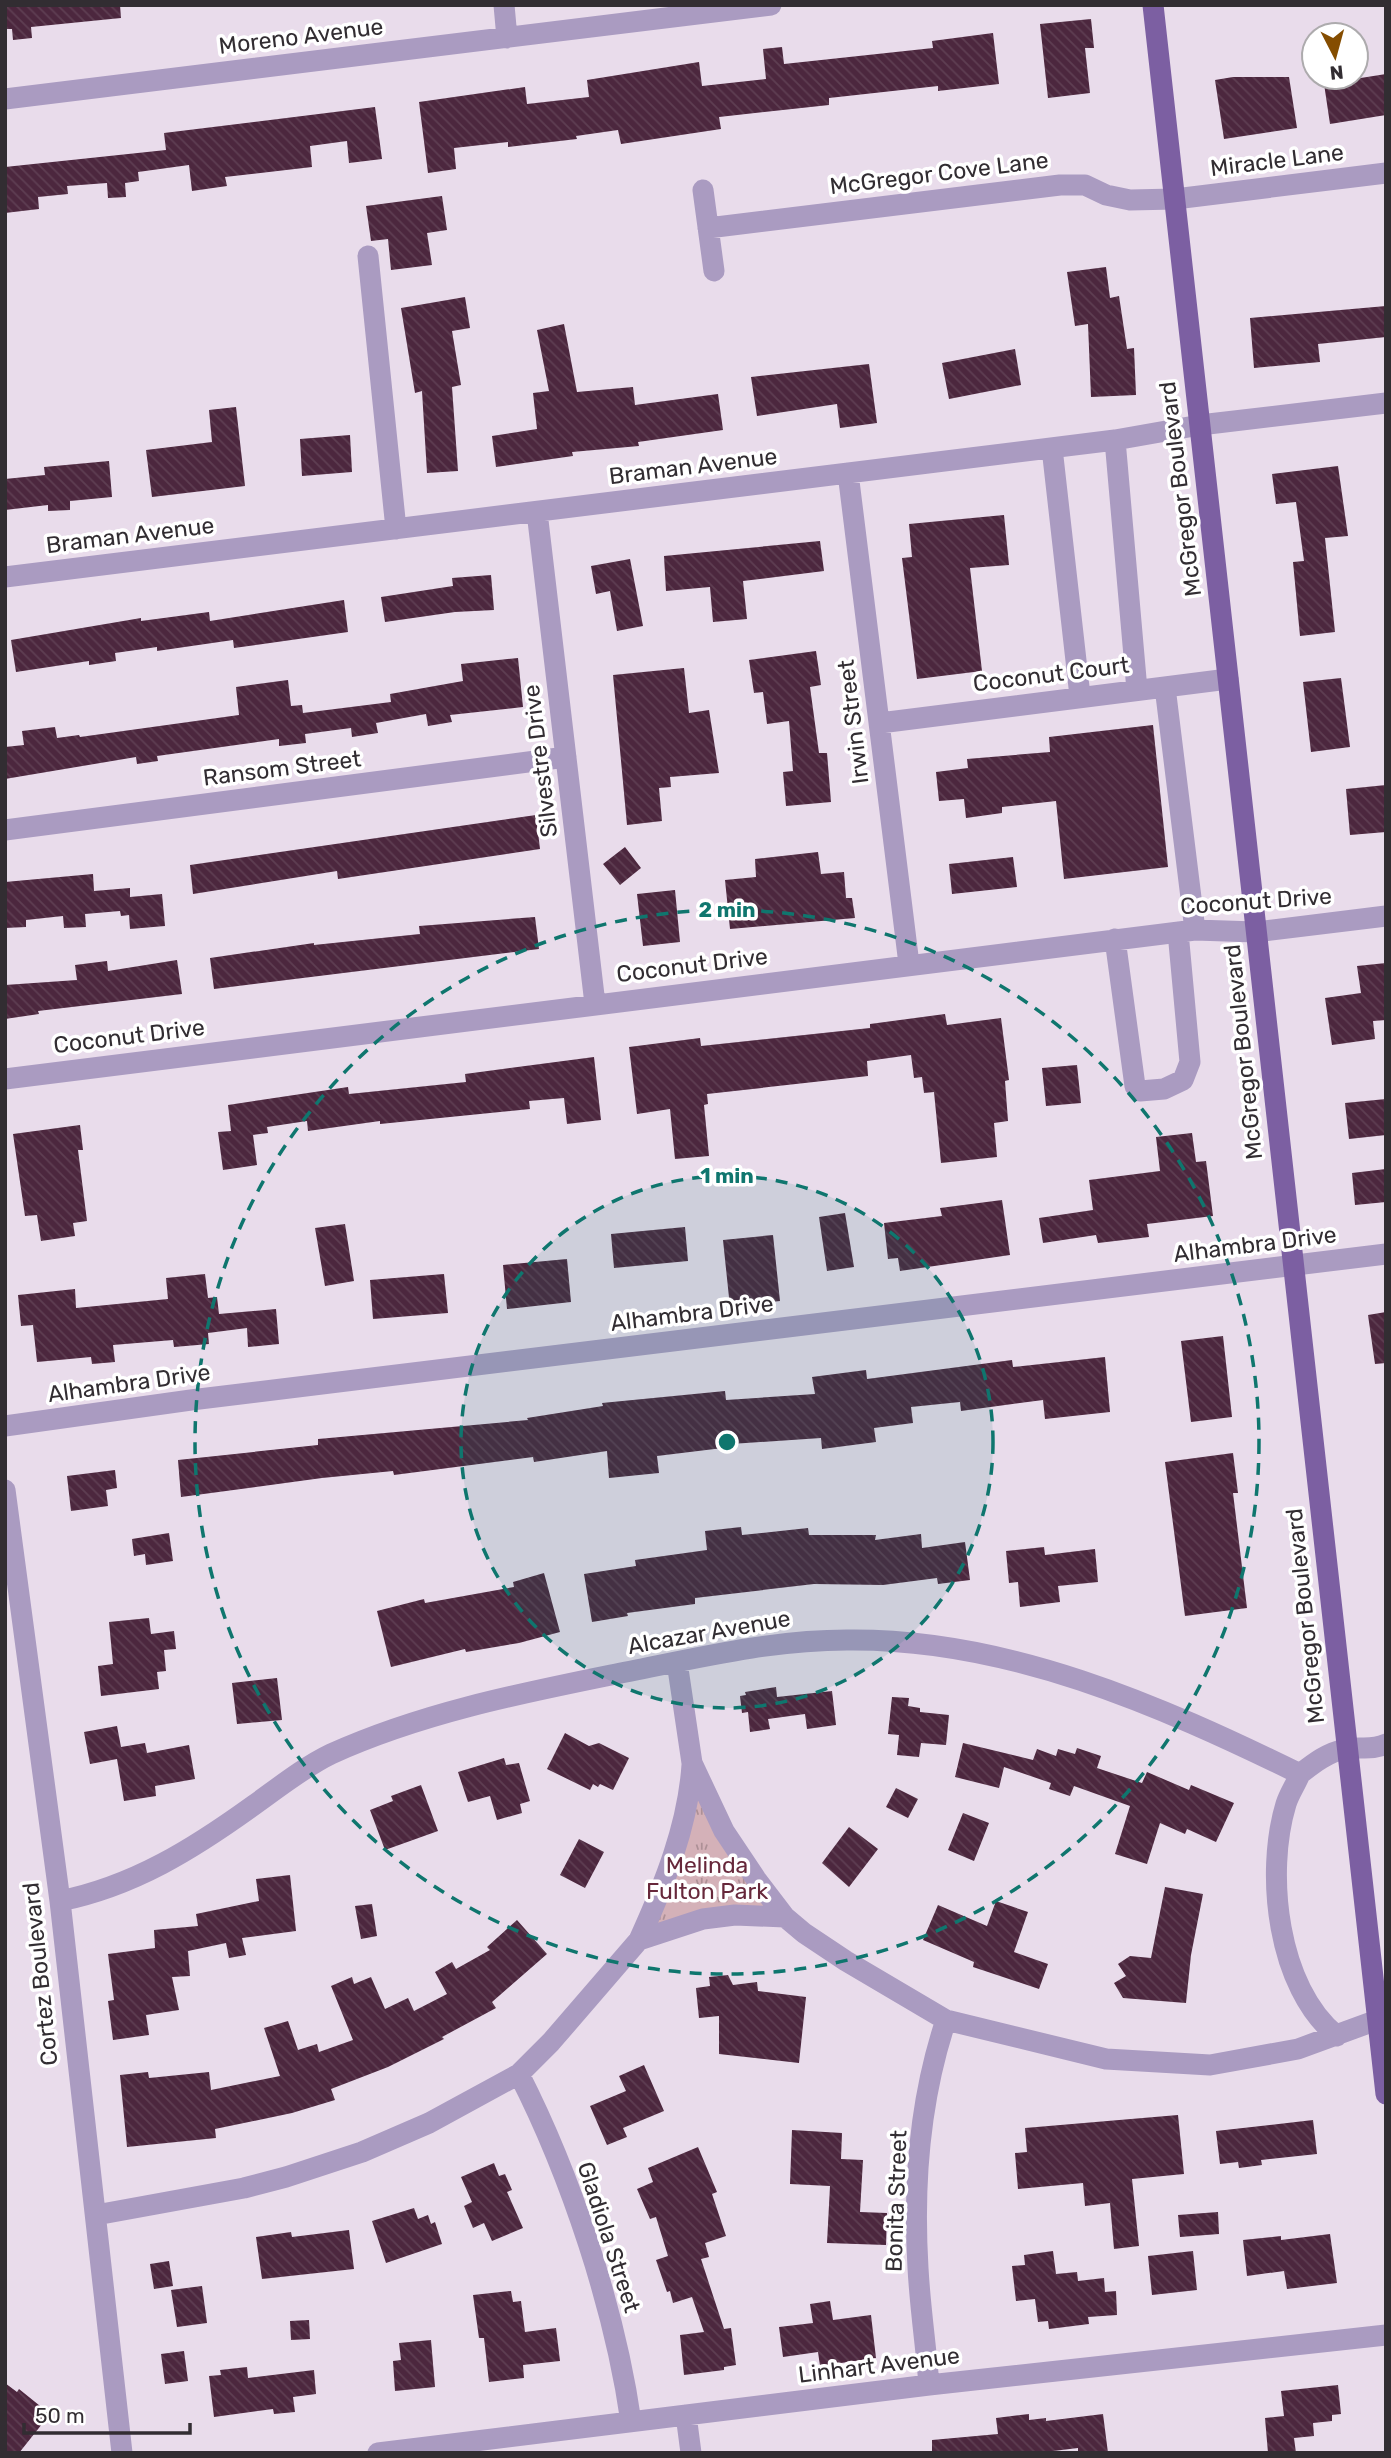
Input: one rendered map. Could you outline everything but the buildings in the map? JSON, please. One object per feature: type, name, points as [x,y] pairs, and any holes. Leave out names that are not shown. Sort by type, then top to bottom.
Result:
[{"type":"main road","name":"McGregor Boulevard","points":[[1153,5],[1346,1749],[1382,2016],[1386,2094]]},
{"type":"street","points":[[504,5],[507,38]]},
{"type":"street","name":"Moreno Avenue","points":[[5,99],[771,5]]},
{"type":"street","name":"Miracle Lane","points":[[1175,199],[1386,173]]},
{"type":"street","name":"McGregor Cove Lane","points":[[708,228],[1060,185],[1085,185],[1106,195],[1130,200],[1175,199]]},
{"type":"street","points":[[703,190],[714,271]]},
{"type":"street","points":[[368,256],[396,529]]},
{"type":"street","name":"Braman Avenue","points":[[5,577],[1052,448],[1200,425],[1386,403]]},
{"type":"street","points":[[1115,440],[1138,690]]},
{"type":"street","points":[[1052,448],[1080,696]]},
{"type":"street","name":"Irwin Street","points":[[848,473],[909,964]]},
{"type":"street","name":"Silvestre Drive","points":[[537,512],[595,1004]]},
{"type":"street","name":"Coconut Court","points":[[880,723],[1228,679]]},
{"type":"street","points":[[1115,939],[1135,1086],[1140,1091],[1164,1089],[1183,1080],[1190,1062],[1186,931],[1165,687]]},
{"type":"street","name":"Ransom Street","points":[[5,830],[566,757]]},
{"type":"street","name":"Coconut Drive","points":[[5,1079],[1115,939],[1186,931],[1256,932],[1386,916]]},
{"type":"street","name":"Alhambra Drive","points":[[5,1426],[205,1398],[1386,1254]]},
{"type":"street","name":"Cortez Boulevard","points":[[5,1490],[11,1583],[60,1901],[73,2040],[96,2216],[122,2453]]},
{"type":"street","name":"Alcazar Avenue","points":[[60,1901],[87,1896],[160,1867],[190,1850],[328,1756],[368,1739],[482,1704],[734,1650],[795,1642],[898,1641],[944,1646],[1044,1668],[1131,1699],[1300,1774]]},
{"type":"street","points":[[96,2216],[244,2188],[362,2152],[429,2123],[519,2074],[551,2042],[639,1940],[672,1860],[686,1806],[692,1763],[677,1662]]},
{"type":"street","points":[[1337,2036],[1305,2000],[1284,1941],[1277,1909],[1276,1876],[1280,1835],[1286,1803],[1300,1774],[1320,1759],[1346,1749],[1381,1753]]},
{"type":"street","points":[[692,1763],[724,1831],[785,1917],[846,1961],[946,2020],[1106,2059],[1210,2065],[1263,2058],[1337,2036],[1382,2016]]},
{"type":"street","points":[[639,1940],[703,1919],[735,1915],[785,1917]]},
{"type":"street","name":"Bonita Street","points":[[929,2385],[918,2269],[917,2200],[926,2096],[933,2059],[946,2020]]},
{"type":"street","name":"Gladiola Street","points":[[519,2074],[540,2116],[589,2250],[612,2329],[631,2422]]},
{"type":"street","name":"Linhart Avenue","points":[[378,2453],[929,2385],[1386,2335]]},
{"type":"street","points":[[686,2415],[691,2453]]},
{"type":"green space","name":"Melinda Fulton Park","points":[[691,1786],[785,1917],[735,1915],[639,1940]]}]
